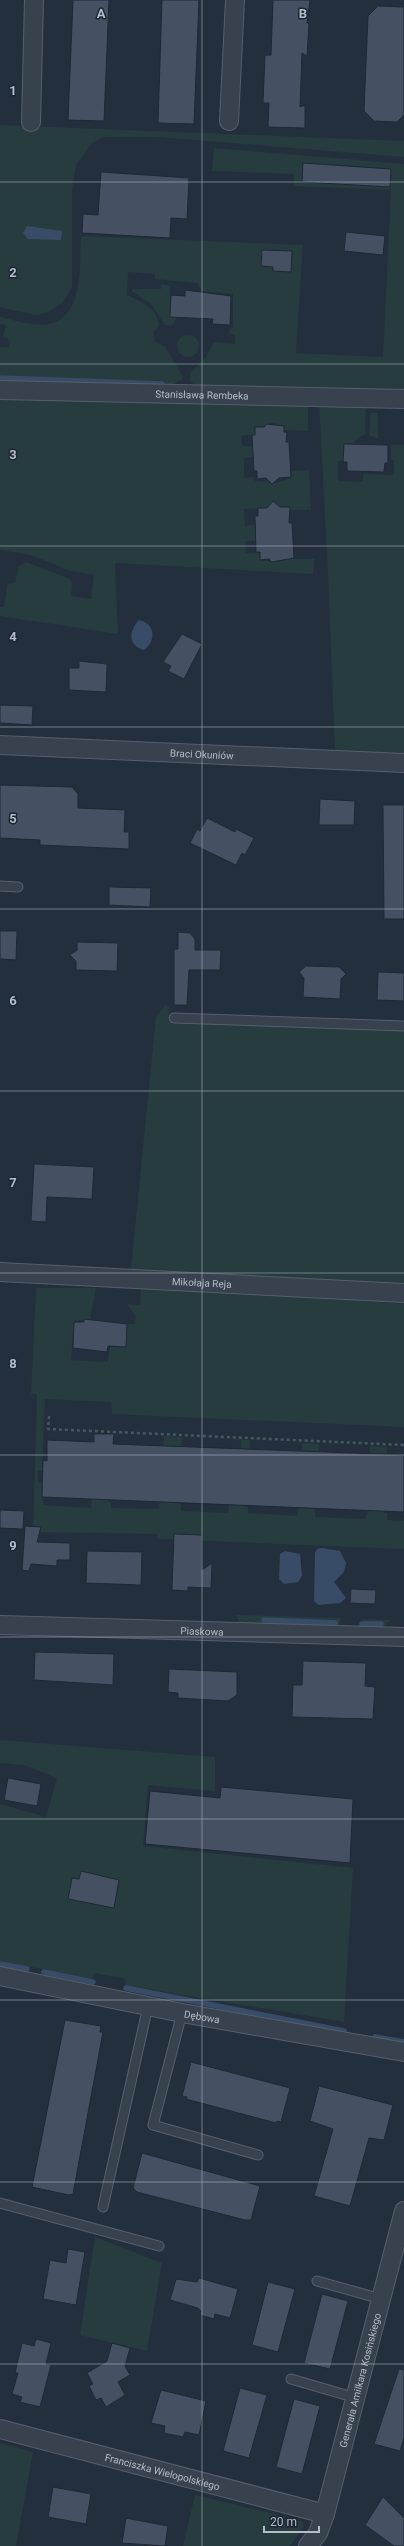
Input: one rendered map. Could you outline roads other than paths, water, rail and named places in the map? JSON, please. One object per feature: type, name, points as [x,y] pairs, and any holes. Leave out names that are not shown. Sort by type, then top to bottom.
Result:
[{"type":"street","points":[[31,122],[34,0]]},
{"type":"street","points":[[229,121],[235,0]]},
{"type":"street","name":"Stanisława Rembeka","points":[[0,390],[404,399]]},
{"type":"street","name":"Braci Okuniów","points":[[0,745],[404,763]]},
{"type":"street","name":"Mikołaja Reja","points":[[0,1272],[404,1293]]},
{"type":"street","name":"Piaskowa","points":[[0,1625],[404,1637]]},
{"type":"street","name":"Dębowa","points":[[0,1976],[182,2013],[404,2052]]},
{"type":"street","name":"Generała Amilkara Kosińskiego","points":[[308,2546],[318,2533],[325,2514],[404,2211]]},
{"type":"street","name":"Franciszka Wielopolskiego","points":[[0,2429],[325,2514]]},
{"type":"lane","points":[[0,886],[18,887]]},
{"type":"lane","points":[[174,1018],[404,1026]]},
{"type":"lane","points":[[103,2207],[148,2006]]},
{"type":"lane","points":[[182,2013],[154,2125],[258,2155]]},
{"type":"lane","points":[[0,2203],[159,2246]]},
{"type":"lane","points":[[317,2281],[381,2299]]},
{"type":"lane","points":[[291,2380],[356,2398]]},
{"type":"water","points":[[27,226],[62,231],[61,240],[28,239],[23,233]]},
{"type":"water","points":[[139,620],[149,625],[152,633],[151,642],[144,650],[135,645],[131,637],[133,629]]},
{"type":"water","points":[[322,1548],[340,1551],[346,1563],[344,1572],[334,1582],[346,1598],[340,1603],[319,1605],[314,1601],[315,1553],[317,1549]]},
{"type":"water","points":[[285,1551],[300,1554],[302,1576],[298,1582],[284,1584],[279,1579],[280,1554]]},
{"type":"waterway","points":[[0,378],[162,384]]},
{"type":"waterway","points":[[264,1620],[335,1623]]},
{"type":"waterway","points":[[362,1624],[381,1624]]},
{"type":"waterway","points":[[0,1964],[27,1969]]},
{"type":"waterway","points":[[44,1972],[93,1982]]},
{"type":"waterway","points":[[126,1988],[344,2031]]},
{"type":"waterway","points":[[375,2037],[404,2042]]}]
